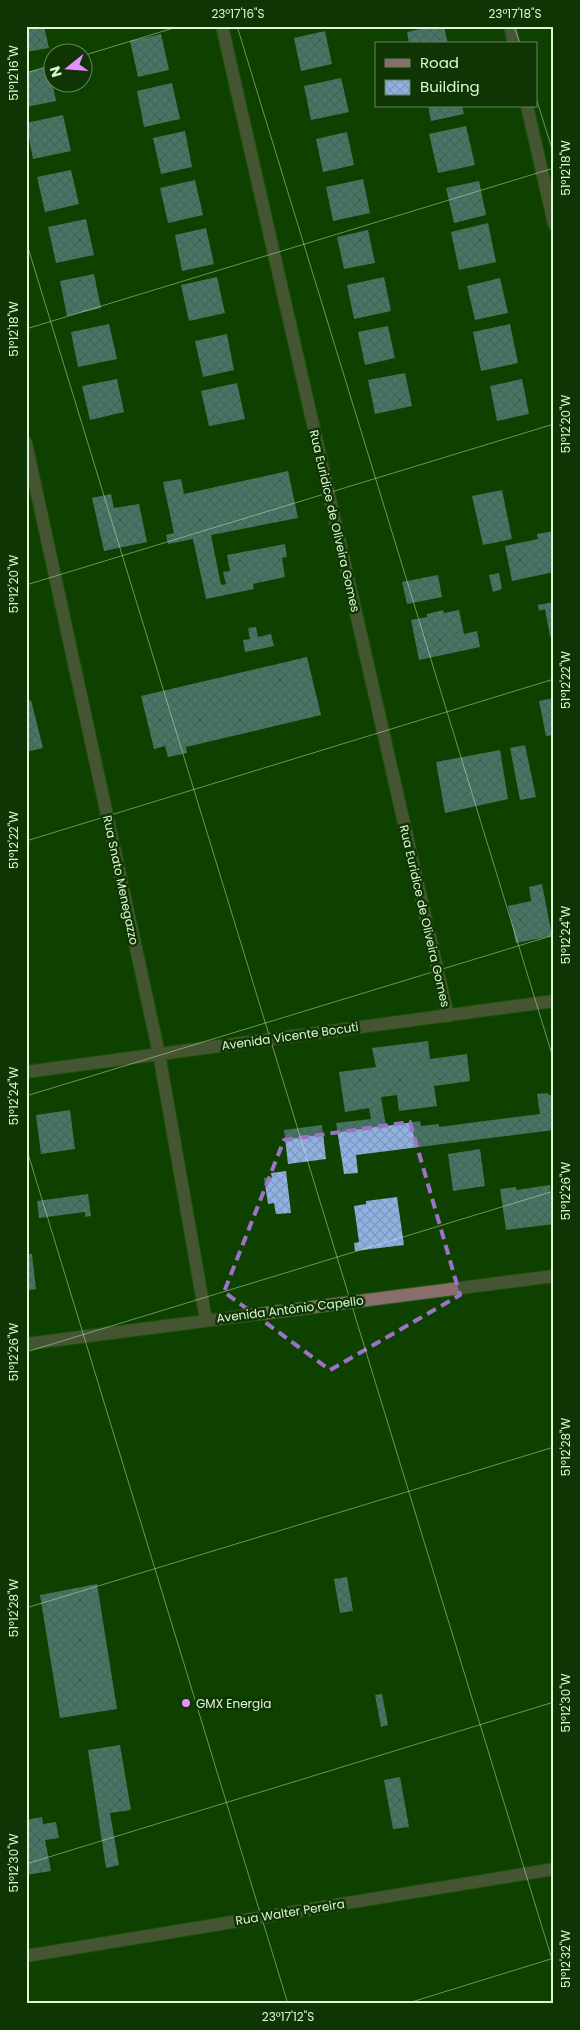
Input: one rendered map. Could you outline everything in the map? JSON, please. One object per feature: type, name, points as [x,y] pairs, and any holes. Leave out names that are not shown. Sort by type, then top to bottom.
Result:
[{"type":"street","name":"Rua Euridice de Oliveira Gomes","points":[[222,26],[448,1016]]},
{"type":"street","points":[[510,26],[514,42]]},
{"type":"street","points":[[528,108],[554,224]]},
{"type":"street","name":"Rua Snato Menegazzo","points":[[26,443],[159,1054],[206,1320]]},
{"type":"street","name":"Avenida Vicente Bocuti","points":[[26,1072],[554,1001]]},
{"type":"street","name":"Avenida Antônio Capello","points":[[26,1344],[554,1276]]},
{"type":"street","name":"Rua Walter Pereira","points":[[26,1956],[554,1869]]},
{"type":"highlighted area","points":[[410,1122],[460,1295],[330,1370],[224,1292],[284,1140]]},
{"type":"building","points":[[26,26],[44,26],[48,42],[42,42],[42,49],[26,52]]},
{"type":"building","points":[[434,26],[444,26],[448,42],[409,42],[407,32]]},
{"type":"building","points":[[325,31],[332,64],[301,71],[294,38]]},
{"type":"building","points":[[161,34],[169,70],[138,77],[130,41]]},
{"type":"building","points":[[42,69],[42,92],[54,92],[56,101],[26,107],[26,72]]},
{"type":"building","points":[[341,78],[349,112],[311,120],[304,86]]},
{"type":"building","points":[[172,83],[180,119],[144,127],[137,91]]},
{"type":"building","points":[[428,108],[462,108],[464,114],[431,121]]},
{"type":"building","points":[[63,115],[71,151],[33,159],[26,123]]},
{"type":"building","points":[[466,126],[475,165],[438,173],[429,134]]},
{"type":"building","points":[[185,131],[192,167],[161,174],[153,138]]},
{"type":"building","points":[[347,132],[354,165],[323,172],[316,139]]},
{"type":"building","points":[[71,170],[79,204],[45,212],[37,177]]},
{"type":"building","points":[[363,179],[370,213],[333,221],[326,187]]},
{"type":"building","points":[[195,180],[203,215],[168,223],[160,188]]},
{"type":"building","points":[[479,181],[486,215],[454,223],[446,188]]},
{"type":"building","points":[[86,219],[94,255],[56,263],[48,227]]},
{"type":"building","points":[[488,223],[496,262],[459,270],[451,232]]},
{"type":"building","points":[[206,228],[214,264],[182,271],[175,235]]},
{"type":"building","points":[[368,230],[375,263],[344,269],[337,237]]},
{"type":"building","points":[[94,274],[101,308],[67,316],[60,281]]},
{"type":"building","points":[[217,277],[225,313],[189,321],[181,285]]},
{"type":"building","points":[[384,277],[391,311],[354,319],[347,285]]},
{"type":"building","points":[[500,278],[508,313],[475,320],[467,286]]},
{"type":"building","points":[[109,324],[117,359],[78,367],[71,332]]},
{"type":"building","points":[[510,324],[518,363],[481,371],[473,332]]},
{"type":"building","points":[[388,326],[395,358],[365,365],[358,332]]},
{"type":"building","points":[[227,334],[234,370],[203,377],[195,341]]},
{"type":"building","points":[[405,373],[412,406],[375,414],[368,380]]},
{"type":"building","points":[[117,379],[124,412],[90,420],[82,386]]},
{"type":"building","points":[[522,379],[529,414],[497,421],[490,386]]},
{"type":"building","points":[[237,383],[245,419],[209,426],[201,391]]},
{"type":"building","points":[[288,471],[298,518],[211,535],[221,585],[226,584],[223,572],[230,571],[227,555],[285,544],[287,557],[282,558],[285,577],[253,584],[254,589],[206,599],[193,539],[168,544],[166,535],[174,533],[163,482],[181,479],[184,494]]},
{"type":"building","points":[[502,490],[512,539],[483,545],[472,496]]},
{"type":"building","points":[[111,494],[114,508],[139,504],[147,542],[104,551],[92,498]]},
{"type":"building","points":[[554,531],[554,572],[512,581],[505,546],[538,539],[537,534]]},
{"type":"building","points":[[499,573],[502,589],[493,592],[489,575]]},
{"type":"building","points":[[438,575],[442,597],[407,604],[402,582]]},
{"type":"building","points":[[554,602],[554,635],[550,636],[545,609],[539,611],[538,605]]},
{"type":"building","points":[[443,610],[444,613],[459,610],[464,634],[477,631],[480,647],[419,660],[411,620],[427,617],[427,614]]},
{"type":"building","points":[[256,627],[258,637],[271,634],[274,646],[245,652],[243,640],[250,639],[248,628]]},
{"type":"building","points":[[307,657],[321,715],[186,747],[187,753],[168,757],[165,746],[154,749],[141,696]]},
{"type":"building","points":[[554,698],[554,735],[546,736],[539,701]]},
{"type":"building","points":[[31,700],[43,748],[26,752],[26,702]]},
{"type":"building","points":[[525,745],[536,797],[520,800],[510,748]]},
{"type":"building","points":[[500,750],[508,799],[445,813],[436,762]]},
{"type":"building","points":[[542,884],[552,936],[516,943],[508,906],[531,901],[529,887]]},
{"type":"building","points":[[428,1041],[430,1059],[467,1054],[470,1081],[434,1086],[437,1106],[399,1111],[397,1095],[381,1097],[386,1126],[420,1121],[421,1126],[439,1124],[439,1127],[540,1114],[537,1094],[548,1093],[548,1095],[554,1095],[554,1130],[356,1155],[358,1173],[344,1174],[336,1123],[371,1119],[369,1108],[345,1112],[339,1072],[376,1067],[372,1048]]},
{"type":"building","points":[[70,1110],[75,1149],[41,1154],[36,1115]]},
{"type":"building","points":[[322,1125],[326,1159],[288,1164],[284,1130]]},
{"type":"building","points":[[480,1149],[485,1186],[453,1191],[448,1154]]},
{"type":"building","points":[[286,1171],[291,1213],[276,1214],[274,1203],[268,1204],[264,1178],[272,1178],[271,1173]]},
{"type":"building","points":[[550,1185],[551,1198],[554,1197],[554,1224],[506,1230],[500,1189],[516,1187],[516,1190]]},
{"type":"building","points":[[88,1194],[91,1216],[85,1217],[85,1212],[39,1218],[37,1201]]},
{"type":"building","points":[[397,1197],[404,1245],[355,1251],[354,1243],[359,1242],[354,1206],[366,1204],[366,1201]]},
{"type":"building","points":[[26,1254],[32,1254],[36,1289],[26,1291]]},
{"type":"building","points":[[347,1577],[353,1611],[340,1613],[334,1579]]},
{"type":"building","points":[[97,1584],[117,1709],[60,1718],[40,1595]]},
{"type":"building","points":[[382,1694],[388,1725],[381,1727],[375,1695]]},
{"type":"building","points":[[120,1745],[131,1810],[110,1813],[119,1865],[106,1868],[88,1750]]},
{"type":"building","points":[[400,1777],[409,1827],[393,1829],[384,1780]]},
{"type":"building","points":[[42,1817],[43,1824],[56,1822],[59,1838],[45,1840],[51,1871],[26,1875],[26,1820]]},
{"type":"place","name":"GMX Energia","points":[[186,1703]]}]
